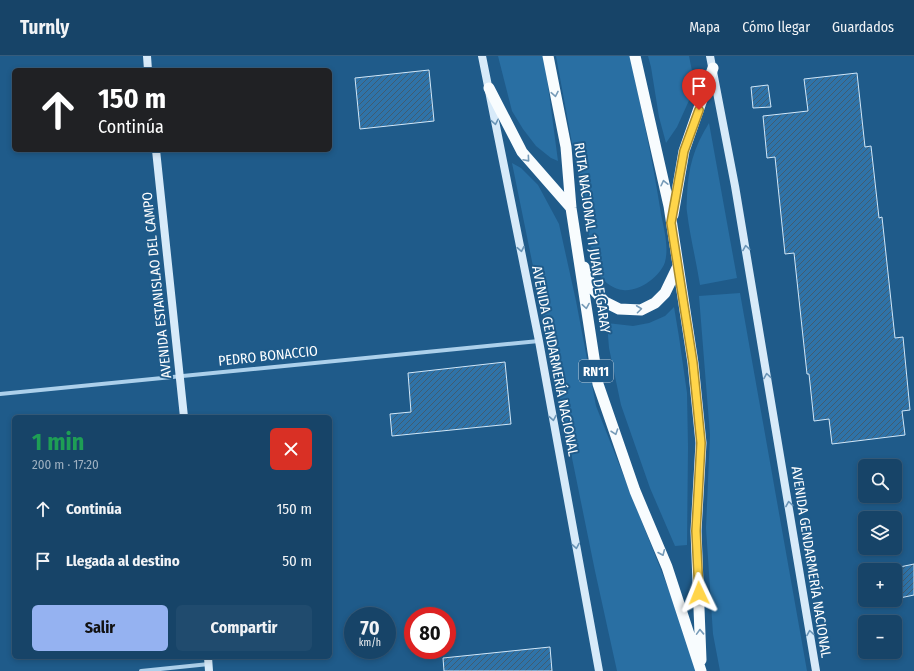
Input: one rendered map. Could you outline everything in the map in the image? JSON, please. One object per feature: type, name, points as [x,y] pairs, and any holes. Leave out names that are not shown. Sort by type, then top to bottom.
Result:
[{"type":"highway","name":"RUTA NACIONAL 11 JUAN DE GARAY","points":[[548,56],[566,147],[571,208],[598,384],[635,491],[667,566],[701,671]]},
{"type":"highway","name":"RUTA NACIONAL 11 JUAN DE GARAY","points":[[635,56],[667,199],[693,363],[701,443],[696,531],[701,671]]},
{"type":"highway","points":[[671,223],[684,151],[713,68]]},
{"type":"highway","points":[[489,88],[522,152],[571,208]]},
{"type":"highway","points":[[577,250],[592,288],[605,302],[619,308],[641,310],[655,303],[665,293],[678,266]]},
{"type":"main road","points":[[147,56],[148,68]]},
{"type":"main road","name":"AVENIDA GENDARMERÍA NACIONAL","points":[[482,56],[539,341],[599,671]]},
{"type":"main road","name":"AVENIDA GENDARMERÍA NACIONAL","points":[[710,56],[735,186],[816,671]]},
{"type":"main road","name":"AVENIDA ESTANISLAO DEL CAMPO","points":[[156,152],[184,415]]},
{"type":"street","name":"PEDRO BONACCIO","points":[[0,394],[539,341]]},
{"type":"street","points":[[141,671],[209,664]]},
{"type":"shaded area","points":[[498,56],[544,56],[558,161],[551,158],[536,146],[512,111]]},
{"type":"shaded area","points":[[556,56],[630,56],[647,135],[666,244],[665,262],[659,273],[654,278],[636,289],[623,290],[613,287],[602,279],[595,268]]},
{"type":"shaded area","points":[[648,56],[689,56],[692,71],[691,96],[677,127],[666,143],[659,117]]},
{"type":"shaded area","points":[[709,123],[737,278],[700,285],[688,221],[687,196],[690,167],[699,141]]},
{"type":"shaded area","points":[[512,163],[521,168],[538,185],[559,224],[576,301],[596,406],[701,671],[617,671],[595,571]]},
{"type":"shaded area","points":[[740,293],[807,671],[720,671],[713,634],[706,528],[710,435],[699,296]]},
{"type":"shaded area","points":[[674,307],[687,393],[688,447],[687,545],[675,546],[650,488],[621,405],[609,348],[607,323],[633,326],[649,323],[665,316]]},
{"type":"building","points":[[429,70],[434,121],[360,129],[355,78]]},
{"type":"building","points":[[857,73],[865,147],[871,146],[879,218],[882,217],[895,338],[903,337],[910,410],[902,411],[905,435],[832,444],[829,419],[814,421],[809,374],[807,374],[794,253],[785,254],[775,157],[767,158],[763,116],[808,111],[804,79]]},
{"type":"building","points":[[768,85],[771,107],[753,108],[751,87]]},
{"type":"building","points":[[505,362],[511,424],[392,436],[390,414],[411,412],[408,373]]},
{"type":"building","points":[[914,564],[914,595],[902,598],[902,567]]},
{"type":"building","points":[[550,647],[552,671],[444,671],[443,659],[456,659],[456,657]]},
{"type":"route","points":[[699,110],[684,151],[671,223],[693,363],[701,443],[696,531],[699,593]]}]
